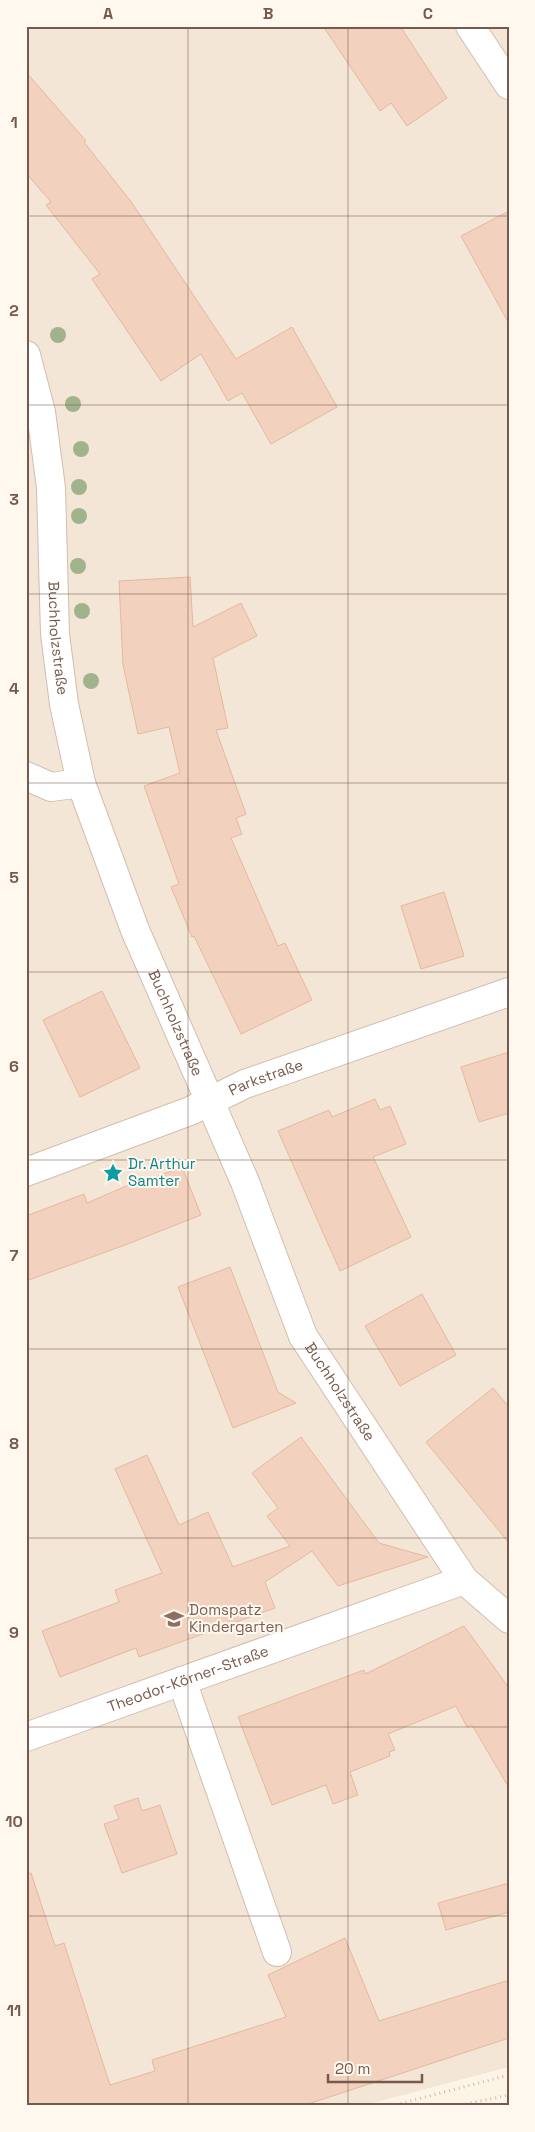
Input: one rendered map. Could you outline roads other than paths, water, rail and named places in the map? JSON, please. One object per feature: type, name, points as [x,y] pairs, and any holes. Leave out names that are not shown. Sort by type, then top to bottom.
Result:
[{"type":"street","points":[[470,26],[509,86]]},
{"type":"street","name":"Buchholzstraße","points":[[26,356],[41,412],[51,488],[56,634],[64,704],[81,783],[135,930],[245,1182],[303,1336],[464,1580],[509,1619]]},
{"type":"street","points":[[26,776],[52,787],[81,783]]},
{"type":"street","name":"Parkstraße","points":[[26,1172],[190,1111],[245,1084],[509,992]]},
{"type":"street","name":"Theodor-Körner-Straße","points":[[26,1737],[464,1580]]},
{"type":"street","points":[[182,1681],[277,1952]]},
{"type":"place","name":"Dr. Arthur Samter","points":[[113,1173]]},
{"type":"place","name":"Domspatz Kindergarten","points":[[174,1619]]}]
